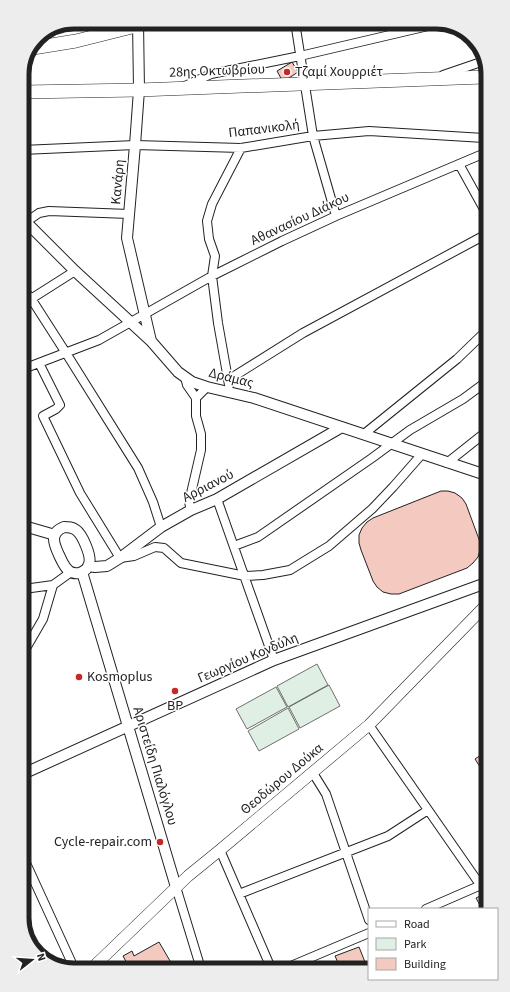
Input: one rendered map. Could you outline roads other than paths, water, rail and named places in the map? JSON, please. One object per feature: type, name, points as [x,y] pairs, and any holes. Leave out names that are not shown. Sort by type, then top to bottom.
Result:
[{"type":"main road","points":[[38,47],[76,42],[121,29]]},
{"type":"main road","name":"28ης Οκτωβρίου","points":[[29,92],[139,90],[481,77]]},
{"type":"main road","name":"Θεοδώρου Δούκα","points":[[97,963],[188,876],[369,725],[481,610]]},
{"type":"street","name":"Κανάρη","points":[[138,29],[139,90],[127,238],[151,341]]},
{"type":"street","points":[[296,29],[313,136],[336,216]]},
{"type":"street","points":[[179,88],[211,74],[300,56],[411,29]]},
{"type":"street","points":[[432,79],[480,63]]},
{"type":"street","name":"Παπανικολή","points":[[29,150],[135,145],[241,148],[313,136],[369,131],[481,138]]},
{"type":"street","points":[[230,392],[218,323],[212,276],[215,256],[209,239],[207,221],[212,204],[241,148]]},
{"type":"street","name":"Αθανασίου Διάκου","points":[[29,367],[94,342],[145,315],[212,276],[336,216],[481,155]]},
{"type":"street","points":[[459,164],[481,204]]},
{"type":"street","points":[[29,218],[39,213],[49,211],[129,214]]},
{"type":"street","name":"Δράμας","points":[[29,225],[75,271],[132,322],[151,341],[173,367],[192,382],[254,398],[481,473]]},
{"type":"street","points":[[228,380],[303,333],[481,237]]},
{"type":"street","points":[[29,301],[75,271]]},
{"type":"street","points":[[29,296],[138,468],[153,502],[161,527]]},
{"type":"street","points":[[364,434],[457,359],[481,336]]},
{"type":"street","points":[[39,363],[60,405],[43,416],[80,493],[120,558],[134,556],[156,547],[164,548],[181,563],[245,576],[263,575],[290,570],[330,546],[372,509],[422,454]]},
{"type":"street","points":[[185,377],[186,385],[196,398],[196,416],[201,434],[202,450],[189,502],[191,510]]},
{"type":"street","points":[[196,398],[207,386]]},
{"type":"street","points":[[234,546],[258,537],[410,430],[463,399],[481,386]]},
{"type":"street","name":"Αρριανού","points":[[85,569],[107,566],[161,527],[191,510],[217,499],[342,427]]},
{"type":"street","points":[[447,463],[481,436]]},
{"type":"street","points":[[217,499],[274,660]]},
{"type":"street","points":[[29,527],[55,535]]},
{"type":"street","points":[[60,528],[73,528],[79,533],[88,552],[90,562],[85,569],[77,573],[71,572],[65,567],[54,544],[55,535],[60,528]]},
{"type":"street","name":"Αριστείδη Πιαλόγλου","points":[[85,569],[128,727],[199,963]]},
{"type":"street","points":[[29,588],[53,585],[71,572]]},
{"type":"street","points":[[29,643],[43,619],[53,585]]},
{"type":"street","name":"Γεωργίου Κονδύλη","points":[[29,771],[274,660],[481,585]]},
{"type":"street","points":[[369,725],[428,810],[481,880]]},
{"type":"street","points":[[313,773],[326,794],[368,917]]},
{"type":"street","points":[[239,894],[346,854],[388,836],[428,810]]},
{"type":"street","points":[[220,850],[269,963]]},
{"type":"street","points":[[29,870],[72,963]]},
{"type":"street","points":[[428,908],[481,885]]},
{"type":"street","points":[[298,963],[368,933]]},
{"type":"place","name":"Τζαμί Χουρριέτ","points":[[287,72]]},
{"type":"place","name":"Kosmoplus","points":[[79,677]]},
{"type":"place","name":"BP","points":[[175,691]]},
{"type":"place","name":"Cycle-repair.com","points":[[160,842]]}]
